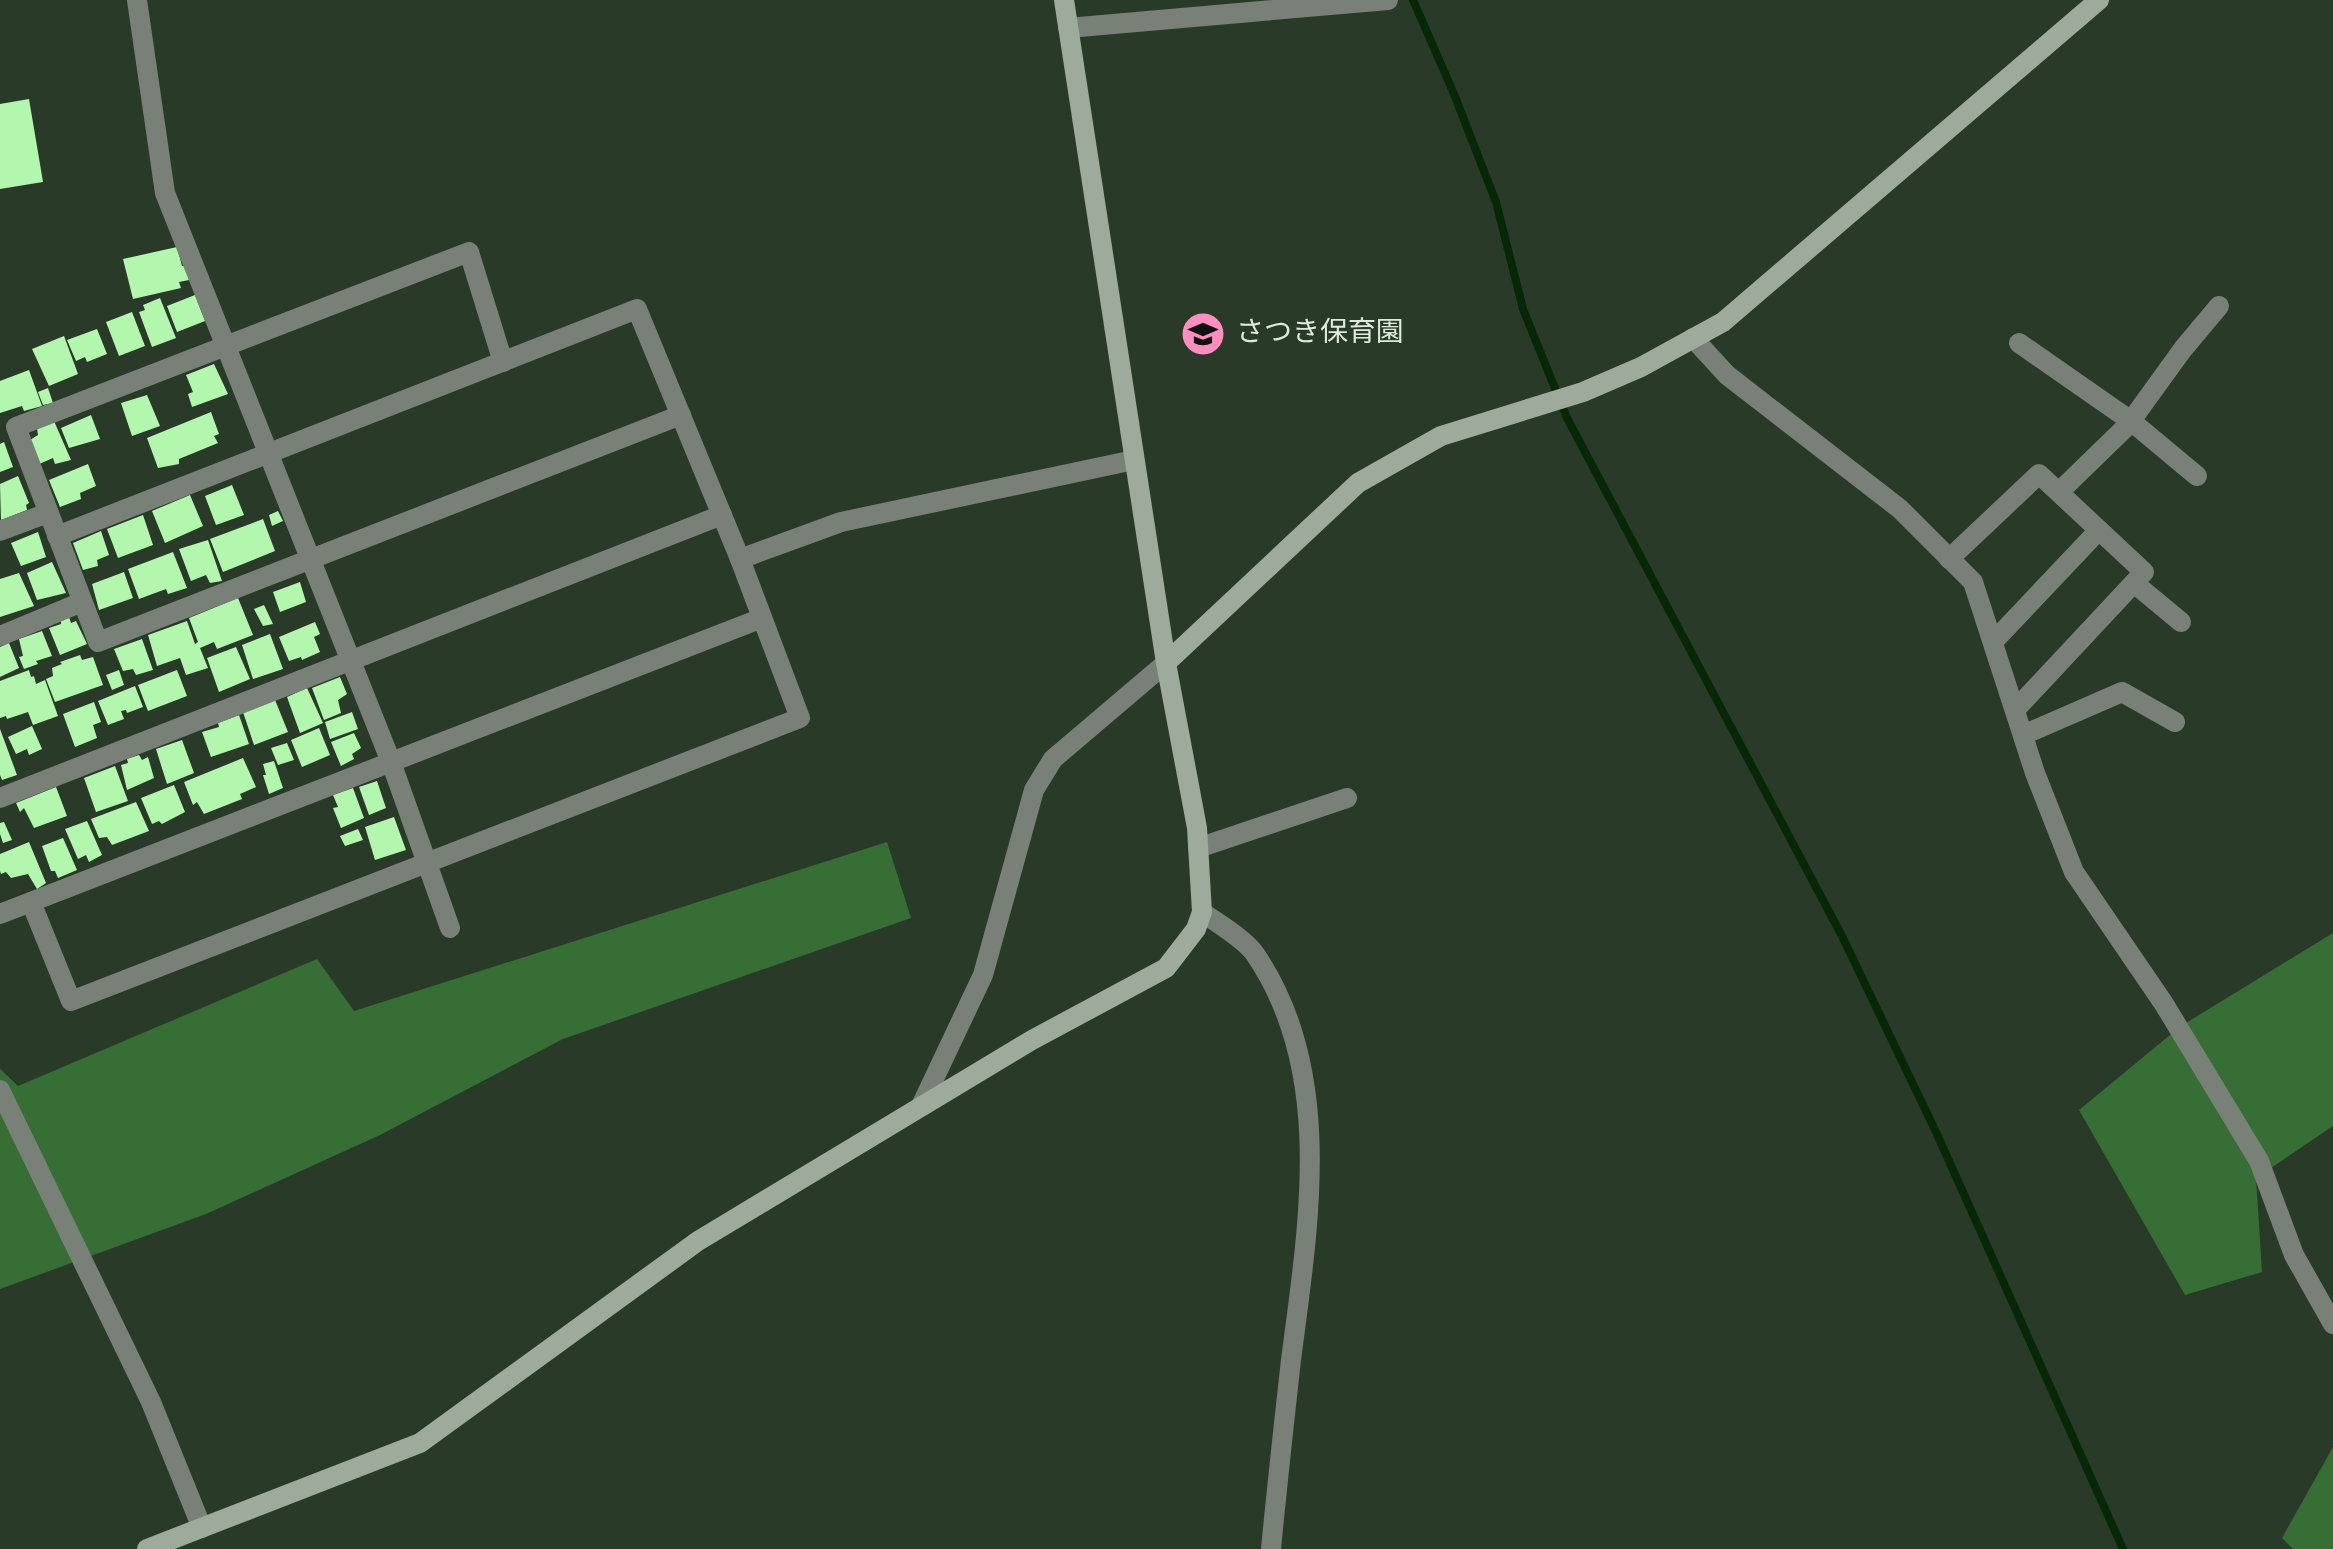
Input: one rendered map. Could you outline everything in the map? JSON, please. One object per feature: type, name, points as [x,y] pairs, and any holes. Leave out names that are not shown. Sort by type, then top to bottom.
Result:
[{"type":"street","points":[[137,0],[165,193],[391,762],[450,928]]},
{"type":"street","points":[[147,1549],[420,1442],[698,1241],[1032,1040],[1166,968],[1196,930],[1202,912],[1197,828],[1166,663],[1064,0]]},
{"type":"street","points":[[1068,28],[1388,0]]},
{"type":"street","points":[[921,1106],[983,975],[1034,790],[1052,759],[1166,663],[1358,484],[1441,436],[1584,392],[1641,367],[1723,322],[2098,0]]},
{"type":"street","points":[[503,362],[469,252],[16,427],[98,642],[681,415]]},
{"type":"street","points":[[2058,492],[2131,420],[2219,306]]},
{"type":"street","points":[[31,902],[70,1002],[800,718],[740,559],[637,310],[57,536]]},
{"type":"street","points":[[1693,338],[1726,375],[1900,509],[1972,582],[2074,872],[2164,1004],[2259,1162],[2294,1254],[2333,1324]]},
{"type":"street","points":[[2019,343],[2131,420],[2197,476]]},
{"type":"street","points":[[740,559],[840,522],[1134,460]]},
{"type":"street","points":[[1949,558],[2039,474],[2144,572],[2015,710]]},
{"type":"street","points":[[0,532],[48,513]]},
{"type":"street","points":[[0,798],[722,515]]},
{"type":"street","points":[[1992,642],[2099,530]]},
{"type":"street","points":[[2134,583],[2181,622]]},
{"type":"street","points":[[0,636],[82,602]]},
{"type":"street","points":[[0,914],[762,618]]},
{"type":"street","points":[[2023,735],[2122,692],[2175,722]]},
{"type":"street","points":[[1198,848],[1347,798]]},
{"type":"street","points":[[1202,912],[1253,950],[1280,998],[1300,1060],[1309,1131],[1308,1234],[1271,1549]]},
{"type":"street","points":[[0,1090],[151,1402],[202,1528]]},
{"type":"street","points":[[2305,1275],[2333,1289]]},
{"type":"green space","points":[[887,842],[911,918],[563,1039],[380,1135],[206,1214],[0,1289],[0,1069],[18,1086],[317,959],[354,1011]]},
{"type":"green space","points":[[2333,933],[2333,1126],[2256,1178],[2262,1272],[2185,1295],[2079,1110],[2181,1026]]},
{"type":"green space","points":[[2333,1447],[2333,1549],[2293,1549],[2282,1538]]},
{"type":"building","points":[[29,99],[43,182],[0,189],[0,104]]},
{"type":"building","points":[[177,247],[189,280],[179,282],[181,288],[133,299],[123,259]]},
{"type":"building","points":[[195,295],[205,321],[177,332],[167,306]]},
{"type":"building","points":[[160,298],[176,338],[152,347],[139,312],[145,310],[143,305]]},
{"type":"building","points":[[132,312],[145,346],[119,356],[106,322]]},
{"type":"building","points":[[97,329],[107,354],[87,362],[85,357],[76,361],[67,340]]},
{"type":"building","points":[[64,336],[78,374],[49,386],[32,349]]},
{"type":"building","points":[[214,364],[228,394],[192,407],[188,394],[193,392],[186,375]]},
{"type":"building","points":[[29,370],[42,406],[24,411],[22,406],[0,413],[0,381]]},
{"type":"building","points":[[48,388],[53,403],[43,405],[38,392]]},
{"type":"building","points":[[147,395],[160,426],[132,436],[121,403]]},
{"type":"building","points":[[211,412],[218,443],[179,459],[179,464],[158,468],[147,438]]},
{"type":"building","points":[[91,415],[100,439],[69,448],[61,428]]},
{"type":"building","points":[[54,421],[71,460],[55,464],[53,458],[37,465],[30,440],[38,435],[37,428]]},
{"type":"building","points":[[4,442],[13,467],[0,472],[0,444]]},
{"type":"building","points":[[88,464],[96,486],[80,493],[81,499],[60,507],[49,480]]},
{"type":"building","points":[[18,476],[29,503],[27,510],[1,520],[0,484]]},
{"type":"building","points":[[232,485],[244,515],[216,525],[205,496]]},
{"type":"building","points":[[190,495],[203,526],[165,543],[152,511]]},
{"type":"building","points":[[278,511],[283,521],[272,526],[269,515]]},
{"type":"building","points":[[143,515],[153,545],[118,558],[107,529]]},
{"type":"building","points":[[263,519],[275,551],[223,572],[210,539]]},
{"type":"building","points":[[101,531],[109,555],[97,560],[98,566],[83,570],[73,543]]},
{"type":"building","points":[[38,532],[46,557],[21,566],[11,543]]},
{"type":"building","points":[[208,540],[222,581],[210,583],[206,575],[191,581],[179,549]]},
{"type":"building","points":[[173,552],[187,588],[168,594],[166,589],[139,599],[128,569]]},
{"type":"building","points":[[52,562],[66,593],[37,600],[27,573]]},
{"type":"building","points":[[124,572],[133,598],[99,610],[92,584]]},
{"type":"building","points":[[19,573],[34,606],[0,617],[0,579]]},
{"type":"building","points":[[300,582],[306,602],[280,612],[273,592]]},
{"type":"building","points":[[238,598],[253,635],[217,649],[214,642],[200,648],[208,668],[186,675],[180,658],[157,666],[148,635],[187,621],[195,644],[198,642],[189,618]]},
{"type":"building","points":[[264,605],[273,624],[263,626],[254,609]]},
{"type":"building","points":[[69,617],[71,623],[76,621],[87,644],[60,655],[49,628]]},
{"type":"building","points":[[315,622],[320,634],[314,637],[320,652],[289,661],[279,637]]},
{"type":"building","points":[[42,631],[52,656],[24,669],[19,639]]},
{"type":"building","points":[[270,634],[283,669],[253,679],[242,645]]},
{"type":"building","points":[[142,639],[153,670],[136,675],[133,669],[123,671],[114,649]]},
{"type":"building","points":[[9,643],[19,668],[0,677],[0,647]]},
{"type":"building","points":[[236,647],[250,679],[219,692],[207,658]]},
{"type":"building","points":[[80,655],[82,660],[93,657],[103,685],[55,702],[46,679],[53,676],[52,668],[60,662]]},
{"type":"building","points":[[29,670],[36,684],[45,680],[58,716],[33,725],[28,712],[0,718],[0,681]]},
{"type":"building","points":[[119,670],[124,685],[112,690],[106,675]]},
{"type":"building","points":[[177,670],[187,696],[148,711],[138,685]]},
{"type":"building","points":[[340,677],[347,694],[338,700],[341,713],[324,720],[312,688]]},
{"type":"building","points":[[135,686],[143,707],[127,713],[121,711],[124,719],[108,725],[98,701]]},
{"type":"building","points":[[307,688],[323,723],[300,733],[287,697]]},
{"type":"building","points":[[275,700],[288,732],[254,745],[243,712]]},
{"type":"building","points":[[94,702],[101,722],[93,725],[97,738],[75,747],[63,714]]},
{"type":"building","points":[[352,712],[358,729],[330,739],[325,722]]},
{"type":"building","points":[[239,715],[249,744],[211,757],[202,732]]},
{"type":"building","points":[[32,726],[42,749],[29,755],[27,749],[16,754],[8,737]]},
{"type":"building","points":[[319,728],[330,755],[302,767],[291,740]]},
{"type":"building","points":[[0,729],[17,775],[2,780],[0,775]]},
{"type":"building","points":[[354,733],[361,748],[352,754],[354,759],[341,766],[331,742]]},
{"type":"building","points":[[182,740],[194,773],[167,784],[156,749]]},
{"type":"building","points":[[287,743],[294,760],[278,765],[271,748]]},
{"type":"building","points":[[139,755],[142,760],[148,757],[154,778],[127,790],[121,765]]},
{"type":"building","points":[[243,758],[256,787],[240,794],[242,799],[204,814],[197,802],[193,805],[184,782]]},
{"type":"building","points":[[274,761],[283,788],[269,794],[263,764]]},
{"type":"building","points":[[115,766],[128,801],[96,812],[84,778]]},
{"type":"building","points":[[377,781],[386,808],[369,815],[359,787]]},
{"type":"building","points":[[174,785],[185,812],[162,824],[152,824],[141,798]]},
{"type":"building","points":[[56,787],[67,816],[34,828],[24,808],[20,812],[16,803]]},
{"type":"building","points":[[353,788],[364,818],[341,828],[333,808],[338,807],[333,795]]},
{"type":"building","points":[[136,802],[149,831],[112,845],[107,837],[99,838],[91,819]]},
{"type":"building","points":[[394,817],[406,850],[375,860],[365,827]]},
{"type":"building","points":[[87,821],[102,855],[89,862],[86,855],[78,859],[65,829]]},
{"type":"building","points":[[4,822],[12,840],[3,843],[0,823]]},
{"type":"building","points":[[358,829],[363,840],[345,846],[340,836]]},
{"type":"building","points":[[63,838],[77,870],[58,878],[51,871],[42,846]]},
{"type":"building","points":[[29,842],[46,883],[37,889],[28,874],[11,878],[0,871],[0,854]]},
{"type":"waterway","points":[[1413,0],[1496,202],[1523,309],[1567,418],[1842,936],[1936,1132],[2123,1549]]},
{"type":"place","name":"さつき保育園","points":[[1203,334]]}]
